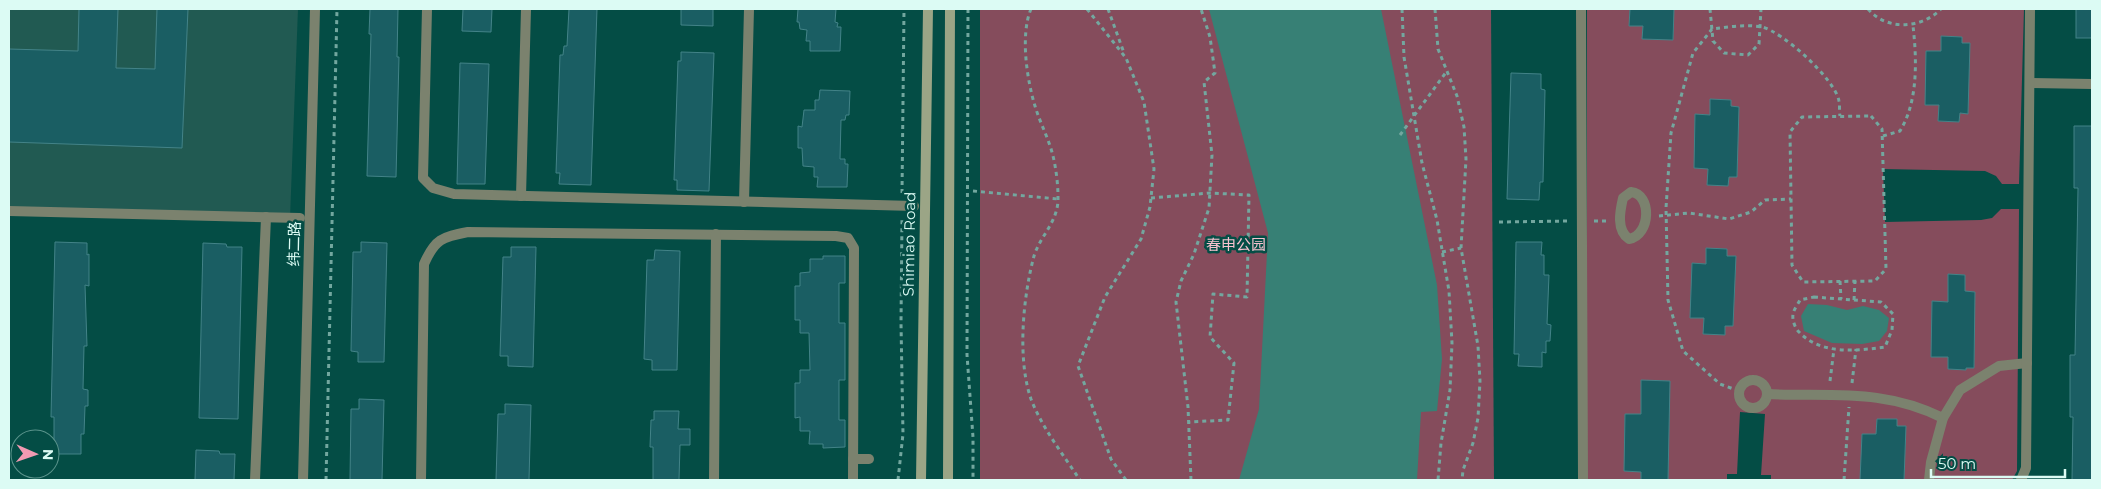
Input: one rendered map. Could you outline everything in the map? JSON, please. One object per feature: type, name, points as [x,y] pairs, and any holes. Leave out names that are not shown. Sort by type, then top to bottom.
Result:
[{"type":"street","name":"纬二路","points":[[303,480],[315,9]]},
{"type":"street","points":[[426,9],[424,178],[433,188],[454,194],[914,206]]},
{"type":"street","points":[[521,196],[526,9]]},
{"type":"street","points":[[744,202],[749,9]]},
{"type":"street","name":"Shimiao Road","points":[[921,480],[928,9]]},
{"type":"street","points":[[948,480],[950,9]]},
{"type":"street","points":[[1581,9],[1583,480]]},
{"type":"street","points":[[2021,480],[2026,468],[2030,9]]},
{"type":"street","points":[[2030,83],[2092,84]]},
{"type":"street","points":[[1631,192],[1636,193],[1645,204],[1646,217],[1643,231],[1639,235],[1629,239],[1625,236],[1620,221],[1622,198],[1631,192]]},
{"type":"street","points":[[9,211],[300,218]]},
{"type":"street","points":[[255,480],[266,217]]},
{"type":"street","points":[[421,480],[424,264],[431,248],[446,237],[468,232],[716,234],[836,236],[848,238],[854,248],[853,480]]},
{"type":"street","points":[[714,480],[716,234]]},
{"type":"street","points":[[1928,480],[1931,462],[1944,418],[1960,390],[1999,366],[2027,363]]},
{"type":"street","points":[[1752,379],[1761,382],[1767,390],[1767,394],[1760,406],[1752,408],[1743,404],[1739,391],[1744,383],[1752,379]]},
{"type":"street","points":[[1767,394],[1877,396],[1924,408],[1944,418]]},
{"type":"street","points":[[853,459],[869,459]]},
{"type":"path","points":[[326,480],[337,9]]},
{"type":"path","points":[[902,195],[904,9]]},
{"type":"path","points":[[968,9],[968,355],[973,437],[973,480]]},
{"type":"path","points":[[1031,9],[1025,43],[1028,77],[1035,105],[1054,157],[1058,199],[1052,223],[1035,255],[1025,308],[1022,359],[1031,399],[1056,445],[1080,480]]},
{"type":"path","points":[[1087,9],[1126,58]]},
{"type":"path","points":[[1108,9],[1144,102],[1154,169],[1151,198],[1141,239],[1105,297],[1078,366],[1111,459],[1126,480]]},
{"type":"path","points":[[1191,480],[1189,422],[1176,302],[1181,281],[1194,254],[1206,217],[1210,194],[1212,155],[1204,82],[1215,74],[1210,37],[1201,9]]},
{"type":"path","points":[[1402,9],[1404,57],[1422,163],[1437,220],[1448,291],[1452,343],[1450,390],[1441,443],[1438,480]]},
{"type":"path","points":[[1435,9],[1438,49],[1459,104],[1464,127],[1466,159],[1461,248],[1478,346],[1480,381],[1478,418],[1473,444],[1463,470],[1462,480]]},
{"type":"path","points":[[1710,9],[1713,40],[1724,53],[1748,55],[1759,44],[1761,9]]},
{"type":"path","points":[[1868,9],[1873,15],[1893,24],[1913,26],[1935,15],[1941,9]]},
{"type":"path","points":[[1739,391],[1720,384],[1683,351],[1668,300],[1666,208],[1671,133],[1693,53],[1712,29],[1741,26],[1761,27],[1772,30],[1799,51],[1829,81],[1840,100],[1840,116]]},
{"type":"path","points":[[1882,136],[1900,131],[1909,116],[1913,93],[1915,42],[1913,26]]},
{"type":"path","points":[[1400,135],[1447,70]]},
{"type":"path","points":[[1840,116],[1871,116],[1882,129],[1886,269],[1875,282],[1803,282],[1792,265],[1790,132],[1802,117],[1840,116]]},
{"type":"path","points":[[973,191],[1058,199]]},
{"type":"path","points":[[1151,198],[1210,194],[1249,195],[1247,297],[1213,294],[1210,337],[1234,363],[1228,420],[1189,422]]},
{"type":"path","points":[[1646,217],[1689,213],[1729,219],[1751,212],[1765,200],[1791,199]]},
{"type":"path","points":[[898,480],[903,434],[902,215]]},
{"type":"path","points":[[1498,222],[1620,221]]},
{"type":"path","points":[[1442,252],[1461,248]]},
{"type":"path","points":[[1840,282],[1841,299]]},
{"type":"path","points":[[1854,282],[1854,300]]},
{"type":"path","points":[[1814,297],[1841,299],[1881,302],[1893,314],[1892,330],[1885,347],[1856,349],[1823,348],[1806,339],[1795,328],[1793,314],[1800,300],[1814,297]]},
{"type":"path","points":[[1829,394],[1834,349]]},
{"type":"path","points":[[1844,480],[1850,395],[1856,349]]},
{"type":"shaded area","points":[[9,9],[298,9],[290,218],[9,209]]},
{"type":"shaded area","points":[[1209,9],[1381,9],[1437,285],[1442,359],[1437,411],[1421,412],[1417,480],[1239,480],[1259,409],[1268,233]]},
{"type":"shaded area","points":[[1808,304],[1827,305],[1847,310],[1863,306],[1879,310],[1889,318],[1887,331],[1879,341],[1862,344],[1832,343],[1804,331],[1801,316]]},
{"type":"green space","name":"春申公园","points":[[980,9],[1491,9],[1494,480],[980,480]]},
{"type":"green space","points":[[1587,9],[2024,9],[2019,184],[2002,184],[1996,176],[1985,171],[1883,169],[1885,222],[1981,220],[1992,218],[2001,209],[2019,209],[2017,471],[2012,480],[1771,480],[1771,475],[1761,475],[1765,414],[1740,412],[1737,474],[1727,474],[1727,480],[1587,480]]},
{"type":"building","points":[[79,9],[118,9],[116,68],[155,69],[157,9],[188,9],[182,148],[9,142],[9,49],[78,51]]},
{"type":"building","points":[[370,9],[398,9],[397,57],[399,57],[396,177],[367,176]]},
{"type":"building","points":[[463,9],[492,9],[491,32],[462,31]]},
{"type":"building","points":[[569,9],[597,9],[591,185],[559,184],[560,173],[556,173],[560,55],[563,55],[564,46],[567,46]]},
{"type":"building","points":[[681,9],[713,9],[713,26],[681,25]]},
{"type":"building","points":[[798,9],[836,9],[835,22],[838,23],[837,27],[841,27],[840,51],[810,51],[810,41],[806,41],[807,30],[800,29],[799,22],[797,22]]},
{"type":"building","points":[[1630,9],[1674,9],[1673,40],[1642,39],[1643,26],[1629,26]]},
{"type":"building","points":[[2076,9],[2092,9],[2092,38],[2076,38]]},
{"type":"building","points":[[1941,36],[1962,37],[1962,43],[1970,43],[1968,114],[1960,113],[1959,122],[1938,121],[1939,105],[1925,105],[1926,51],[1941,51]]},
{"type":"building","points":[[681,52],[714,53],[709,191],[677,190],[677,180],[674,180],[678,61],[681,61]]},
{"type":"building","points":[[460,63],[489,64],[485,184],[457,184]]},
{"type":"building","points":[[1511,73],[1541,74],[1541,89],[1545,90],[1543,182],[1540,182],[1539,200],[1507,199]]},
{"type":"building","points":[[820,90],[850,91],[849,115],[846,115],[845,120],[841,120],[840,159],[845,159],[845,164],[848,164],[847,187],[817,187],[818,177],[814,177],[814,167],[803,166],[802,148],[798,148],[798,126],[802,127],[804,110],[815,110],[815,100],[819,100]]},
{"type":"building","points":[[1710,99],[1731,100],[1731,106],[1739,107],[1737,177],[1729,177],[1728,186],[1707,185],[1708,169],[1694,168],[1695,114],[1710,115]]},
{"type":"building","points":[[2074,126],[2092,126],[2092,480],[2072,480],[2073,417],[2070,417],[2070,355],[2075,355],[2078,188],[2074,188]]},
{"type":"building","points":[[55,242],[87,243],[89,286],[85,285],[87,346],[84,346],[83,389],[88,390],[88,406],[85,406],[84,434],[81,434],[81,454],[60,454],[60,429],[54,429],[54,417],[51,417]]},
{"type":"building","points":[[361,242],[387,243],[384,362],[358,362],[358,352],[351,351],[353,252],[361,252]]},
{"type":"building","points":[[1516,242],[1542,242],[1541,255],[1544,255],[1544,275],[1549,275],[1547,324],[1551,325],[1550,341],[1546,341],[1546,353],[1542,352],[1542,367],[1518,366],[1519,354],[1514,354]]},
{"type":"building","points":[[203,243],[226,244],[227,247],[242,247],[238,419],[199,418]]},
{"type":"building","points":[[511,247],[536,247],[533,367],[508,366],[508,356],[500,356],[503,257],[511,257]]},
{"type":"building","points":[[1706,248],[1727,249],[1727,256],[1736,256],[1733,326],[1725,326],[1725,335],[1703,334],[1704,318],[1690,318],[1692,263],[1706,264]]},
{"type":"building","points":[[655,250],[680,251],[677,370],[652,370],[652,360],[644,359],[647,260],[654,260]]},
{"type":"building","points":[[823,256],[845,256],[845,283],[839,283],[839,323],[845,323],[845,380],[839,380],[839,420],[845,420],[845,447],[823,448],[823,444],[809,444],[810,431],[800,431],[800,417],[795,418],[795,383],[800,383],[800,370],[810,370],[809,333],[800,333],[800,320],[795,320],[795,286],[800,286],[800,273],[810,272],[810,259],[823,259]]},
{"type":"building","points":[[1948,274],[1965,275],[1965,291],[1975,292],[1974,368],[1966,368],[1966,370],[1948,369],[1948,357],[1931,357],[1932,301],[1948,302]]},
{"type":"building","points":[[1641,380],[1670,381],[1668,480],[1641,480],[1641,472],[1624,471],[1625,414],[1641,414]]},
{"type":"building","points":[[359,399],[384,400],[382,480],[350,480],[351,409],[359,409]]},
{"type":"building","points":[[505,404],[531,405],[529,480],[496,480],[498,414],[505,414]]},
{"type":"building","points":[[654,411],[679,411],[678,429],[690,429],[690,445],[680,445],[679,480],[653,480],[653,447],[650,447],[651,420],[654,420]]},
{"type":"building","points":[[1877,419],[1897,419],[1897,426],[1906,426],[1904,480],[1860,480],[1862,434],[1876,434]]},
{"type":"building","points":[[196,450],[219,451],[220,454],[235,454],[234,480],[195,480]]}]
